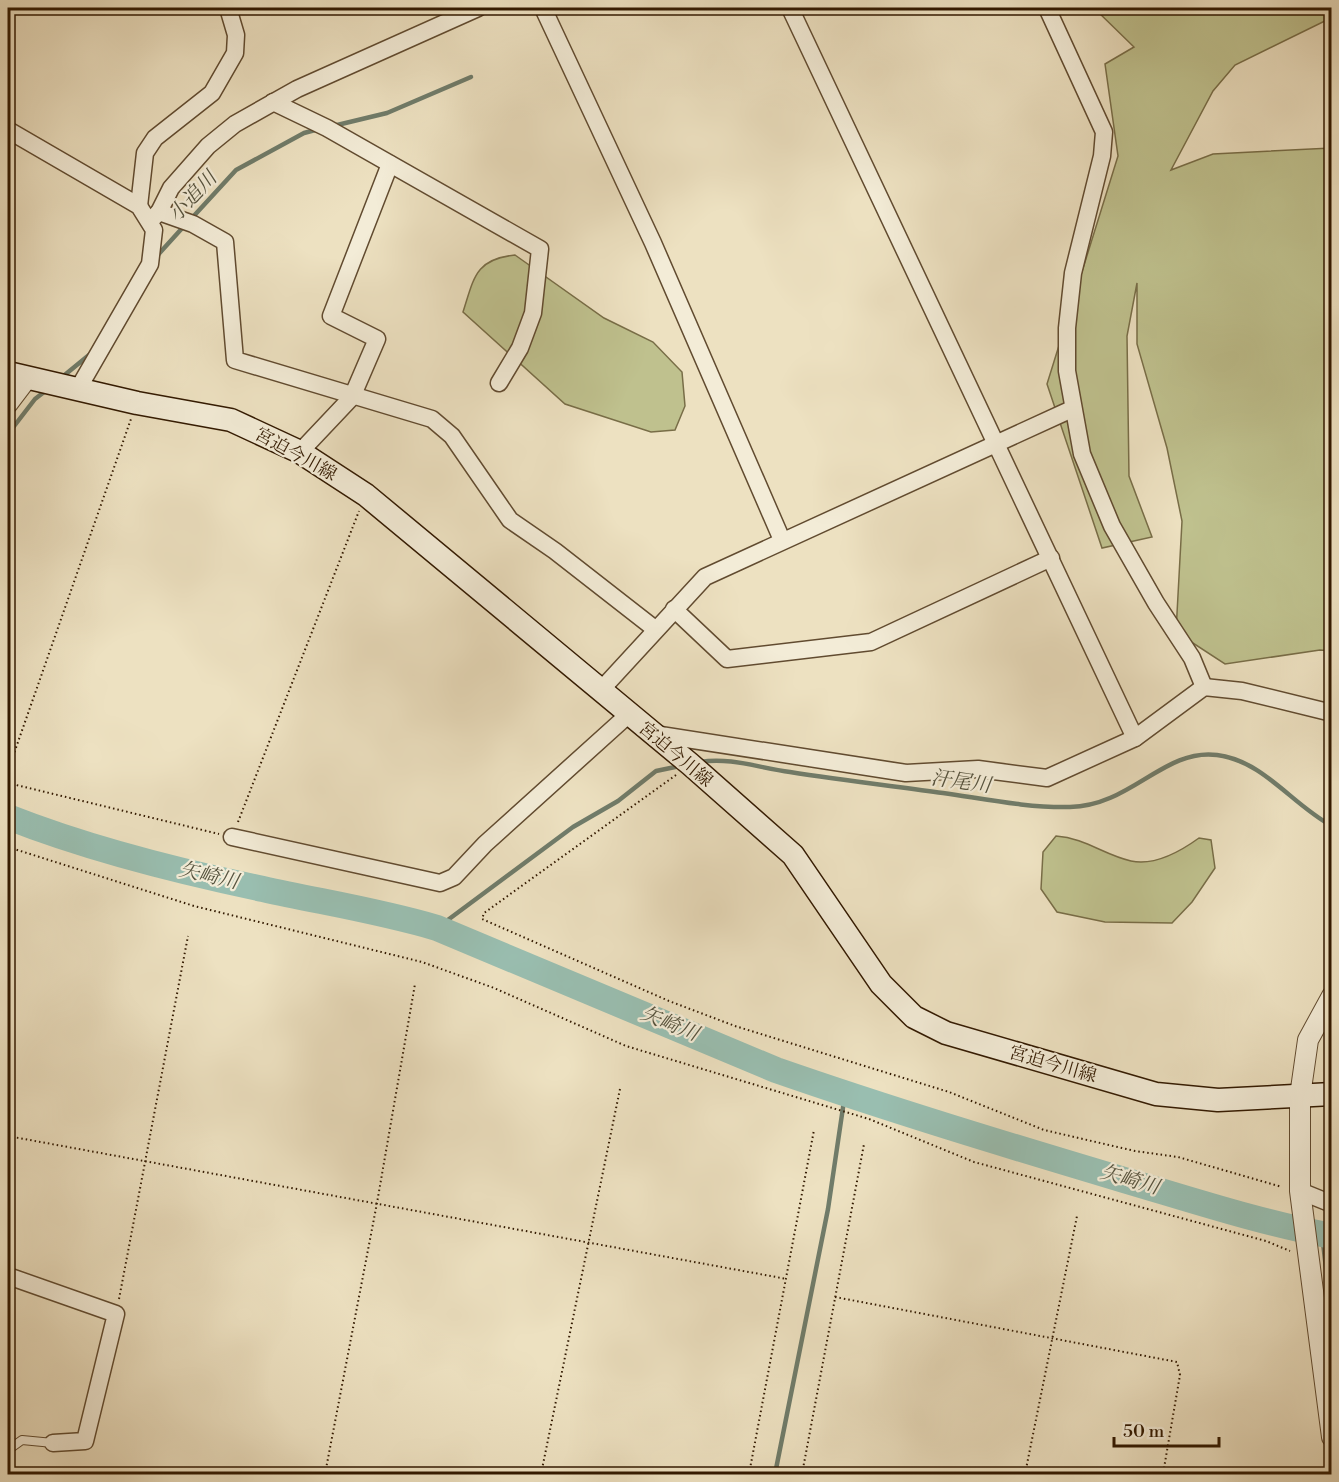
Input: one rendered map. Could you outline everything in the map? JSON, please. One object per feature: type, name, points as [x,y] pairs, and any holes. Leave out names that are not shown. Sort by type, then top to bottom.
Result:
[{"type":"main road","name":"宮迫今川線","points":[[17,375],[137,403],[231,420],[300,452],[366,495],[628,715],[690,764],[793,855],[881,984],[914,1017],[946,1033],[1156,1094],[1218,1100],[1332,1094]]},
{"type":"street","points":[[139,206],[145,153],[150,145],[155,138],[212,93],[235,53],[236,34],[228,8]]},
{"type":"street","points":[[78,389],[150,264],[155,216],[171,188],[208,146],[236,124],[273,102],[478,8]]},
{"type":"street","points":[[543,8],[653,243],[782,540]]},
{"type":"street","points":[[790,8],[1135,738]]},
{"type":"street","points":[[1047,8],[1104,132],[1102,156],[1073,273],[1067,349],[1072,409],[1082,454],[1112,526],[1156,603],[1192,658],[1204,687]]},
{"type":"street","points":[[273,102],[390,164],[540,249],[533,314],[520,348],[500,382]]},
{"type":"street","points":[[8,130],[155,216],[193,224],[225,242],[235,360],[352,397],[432,419],[452,436],[510,520],[555,551],[655,629]]},
{"type":"street","points":[[300,452],[352,397],[377,339],[331,316],[390,164]]},
{"type":"street","points":[[8,403],[17,375]]},
{"type":"street","points":[[600,691],[705,577],[1072,409]]},
{"type":"street","points":[[674,609],[727,659],[871,642],[1051,558]]},
{"type":"street","points":[[652,734],[906,773],[978,769],[1047,778],[1135,738],[1204,687],[1242,691],[1332,713]]},
{"type":"street","points":[[232,837],[440,883],[454,877],[485,844],[628,715]]},
{"type":"street","points":[[1332,996],[1308,1040],[1300,1095],[1300,1191],[1332,1437]]},
{"type":"street","points":[[1300,1191],[1332,1204]]},
{"type":"street","points":[[8,1276],[116,1314],[85,1441],[53,1443]]},
{"type":"lane","points":[[8,1460],[8,1450],[22,1440],[53,1443]]},
{"type":"path","points":[[8,762],[11,762],[137,403]]},
{"type":"path","points":[[8,783],[232,837],[366,495]]},
{"type":"path","points":[[690,764],[484,913],[482,919],[669,1001],[735,1026],[949,1092],[1044,1130],[1135,1151],[1178,1157],[1300,1191]]},
{"type":"path","points":[[8,847],[194,906],[422,962],[494,988],[626,1046],[869,1119],[974,1162],[1266,1241],[1307,1258]]},
{"type":"path","points":[[116,1314],[143,1161],[188,936]]},
{"type":"path","points":[[325,1474],[377,1203],[415,984]]},
{"type":"path","points":[[541,1474],[620,1089]]},
{"type":"path","points":[[749,1474],[814,1130]]},
{"type":"path","points":[[8,1136],[787,1278]]},
{"type":"path","points":[[802,1474],[864,1144]]},
{"type":"path","points":[[1025,1474],[1077,1216]]},
{"type":"path","points":[[835,1297],[1177,1362],[1180,1375],[1163,1474]]},
{"type":"green space","points":[[1094,8],[1331,8],[1331,18],[1235,65],[1213,91],[1171,170],[1213,154],[1331,148],[1331,651],[1320,650],[1225,664],[1176,632],[1182,521],[1167,448],[1137,344],[1137,283],[1127,336],[1129,476],[1152,537],[1102,548],[1047,384],[1118,156],[1105,64],[1134,47]]},
{"type":"green space","points":[[515,255],[604,318],[653,342],[682,372],[685,406],[675,430],[651,432],[565,404],[463,312],[478,272],[492,261]]},
{"type":"green space","points":[[1056,836],[1076,840],[1121,858],[1140,862],[1167,856],[1199,838],[1211,840],[1215,868],[1192,902],[1172,923],[1105,922],[1057,912],[1041,889],[1043,852]]},
{"type":"waterway","name":"小追川","points":[[333,126],[387,113],[471,77]]},
{"type":"waterway","name":"小追川","points":[[191,219],[236,170],[304,133],[319,129]]},
{"type":"waterway","name":"小追川","points":[[156,257],[185,225]]},
{"type":"waterway","name":"小追川","points":[[61,378],[89,355]]},
{"type":"waterway","name":"小追川","points":[[8,434],[35,399],[48,389]]},
{"type":"waterway","name":"汗尾川","points":[[700,762],[734,762],[1006,803],[1070,807],[1092,804],[1111,797],[1180,760],[1198,755],[1217,755],[1234,759],[1263,774],[1317,817],[1332,826]]},
{"type":"waterway","points":[[437,928],[573,827],[618,801],[656,771],[680,766]]},
{"type":"waterway","name":"矢崎川","points":[[8,817],[70,839],[166,867],[437,928],[776,1070],[949,1127],[1175,1195],[1253,1218],[1332,1236]]},
{"type":"waterway","points":[[775,1474],[828,1209],[845,1094]]},
{"type":"waterway","points":[[1322,1234],[1332,1319]]}]
